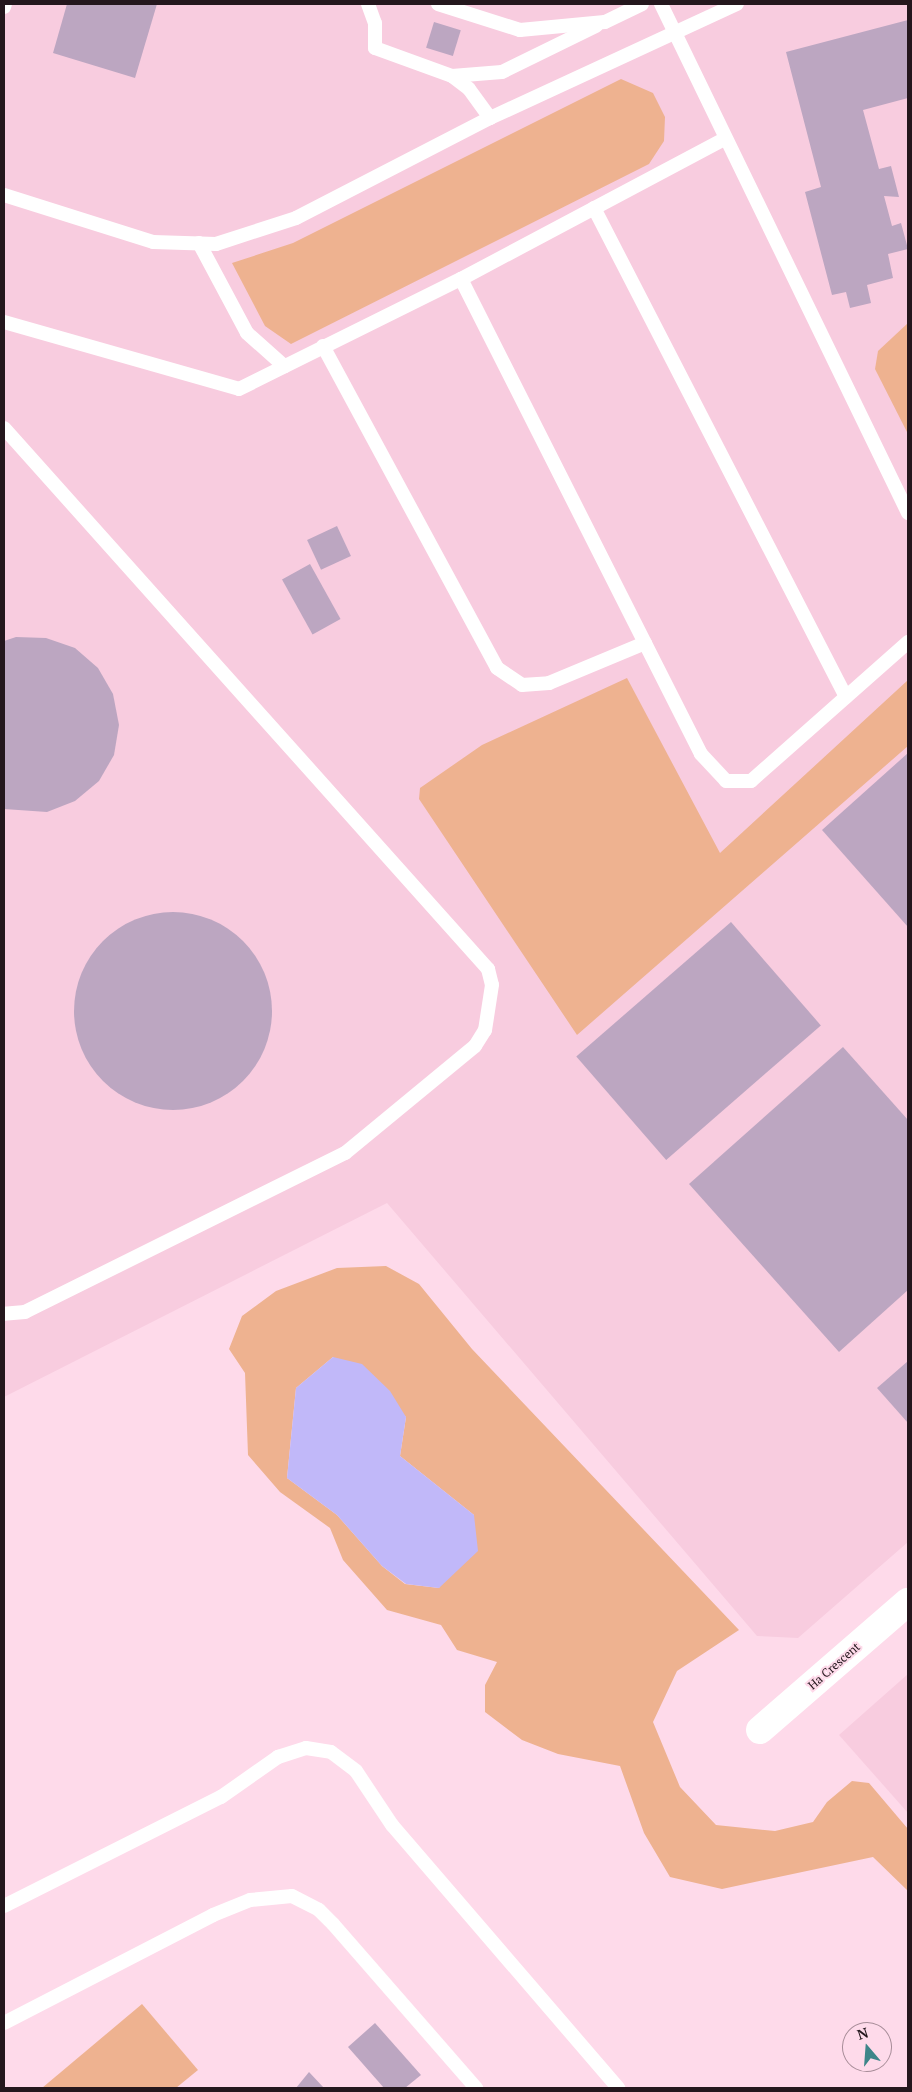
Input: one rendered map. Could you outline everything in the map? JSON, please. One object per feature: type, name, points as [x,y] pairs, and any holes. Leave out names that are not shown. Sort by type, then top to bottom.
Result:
[{"type":"street","name":"Ha Crescent","points":[[760,1730],[908,1602]]},
{"type":"lane","points":[[368,4],[375,24],[375,48],[452,76],[469,89],[490,118]]},
{"type":"lane","points":[[438,4],[520,30],[604,22]]},
{"type":"lane","points":[[452,76],[502,72],[642,4]]},
{"type":"lane","points":[[661,4],[724,140],[908,513]]},
{"type":"lane","points":[[4,195],[153,242],[216,244],[296,218],[490,118],[737,4]]},
{"type":"lane","points":[[4,322],[239,389],[460,279],[724,140]]},
{"type":"lane","points":[[594,208],[846,696]]},
{"type":"lane","points":[[199,243],[247,333],[284,366]]},
{"type":"lane","points":[[460,279],[701,754],[726,781],[751,781],[908,642]]},
{"type":"lane","points":[[323,346],[497,668],[522,685],[549,683],[645,643]]},
{"type":"lane","points":[[4,428],[488,969],[492,985],[485,1030],[475,1046],[345,1153],[25,1312],[4,1314]]},
{"type":"lane","points":[[4,1906],[221,1797],[278,1757],[306,1748],[331,1752],[356,1771],[392,1825],[618,2088]]},
{"type":"lane","points":[[4,2023],[213,1915],[250,1900],[292,1896],[319,1910],[333,1924],[476,2088]]},
{"type":"shaded area","points":[[4,4],[908,4],[908,1542],[798,1638],[757,1636],[387,1203],[4,1397]]},
{"type":"shaded area","points":[[621,79],[653,93],[665,117],[664,141],[649,164],[291,344],[265,326],[232,263],[293,243]]},
{"type":"shaded area","points":[[908,323],[908,434],[875,369],[878,351]]},
{"type":"shaded area","points":[[627,678],[720,853],[908,680],[908,746],[577,1035],[419,799],[420,788],[482,745]]},
{"type":"shaded area","points":[[386,1266],[419,1284],[472,1349],[739,1630],[677,1671],[653,1722],[680,1787],[716,1825],[775,1831],[813,1822],[827,1802],[852,1781],[869,1783],[908,1829],[908,1891],[873,1857],[722,1889],[670,1877],[644,1833],[620,1766],[558,1754],[522,1740],[485,1712],[485,1685],[497,1662],[457,1650],[441,1625],[387,1610],[343,1560],[330,1528],[280,1492],[248,1455],[245,1373],[229,1349],[242,1316],[276,1291],[337,1268]],"holes":[[[333,1357],[406,1417],[400,1456],[474,1515],[439,1588],[405,1584],[382,1566],[337,1515],[287,1478],[296,1388]]]},
{"type":"shaded area","points":[[333,1357],[362,1364],[390,1391],[406,1417],[400,1456],[474,1515],[478,1551],[439,1588],[406,1584],[382,1566],[337,1515],[287,1478],[296,1388]]},
{"type":"shaded area","points":[[908,1674],[908,1813],[839,1735]]},
{"type":"shaded area","points":[[142,2004],[198,2070],[176,2088],[42,2088]]},
{"type":"building","points":[[67,4],[157,4],[135,78],[53,53]]},
{"type":"building","points":[[908,20],[908,98],[863,110],[879,169],[891,166],[899,197],[884,196],[892,226],[901,223],[908,249],[888,254],[893,278],[867,285],[871,303],[850,308],[846,292],[832,295],[805,192],[821,187],[786,52]]},
{"type":"building","points":[[434,22],[461,30],[453,56],[426,48]]},
{"type":"building","points":[[337,526],[351,556],[321,570],[307,540]]},
{"type":"building","points":[[310,564],[341,619],[313,635],[282,580]]},
{"type":"building","points":[[16,637],[46,638],[75,648],[98,668],[113,694],[119,725],[114,755],[99,781],[75,801],[47,812],[4,809],[4,641]]},
{"type":"building","points":[[908,753],[908,927],[822,830]]},
{"type":"building","points":[[173,912],[192,914],[211,920],[228,929],[243,941],[255,956],[264,973],[270,992],[272,1011],[270,1030],[264,1049],[255,1066],[243,1081],[228,1093],[211,1102],[192,1108],[173,1110],[154,1108],[135,1102],[118,1093],[103,1081],[91,1066],[82,1049],[76,1030],[74,1011],[76,992],[82,973],[91,956],[103,941],[118,929],[135,920],[154,914]]},
{"type":"building","points":[[731,922],[821,1025],[666,1160],[576,1056]]},
{"type":"building","points":[[843,1047],[908,1120],[908,1290],[839,1352],[689,1184]]},
{"type":"building","points":[[908,1361],[908,1423],[877,1388]]},
{"type":"building","points":[[375,2023],[421,2075],[405,2088],[384,2088],[348,2047]]},
{"type":"building","points":[[309,2072],[324,2088],[296,2088]]}]
